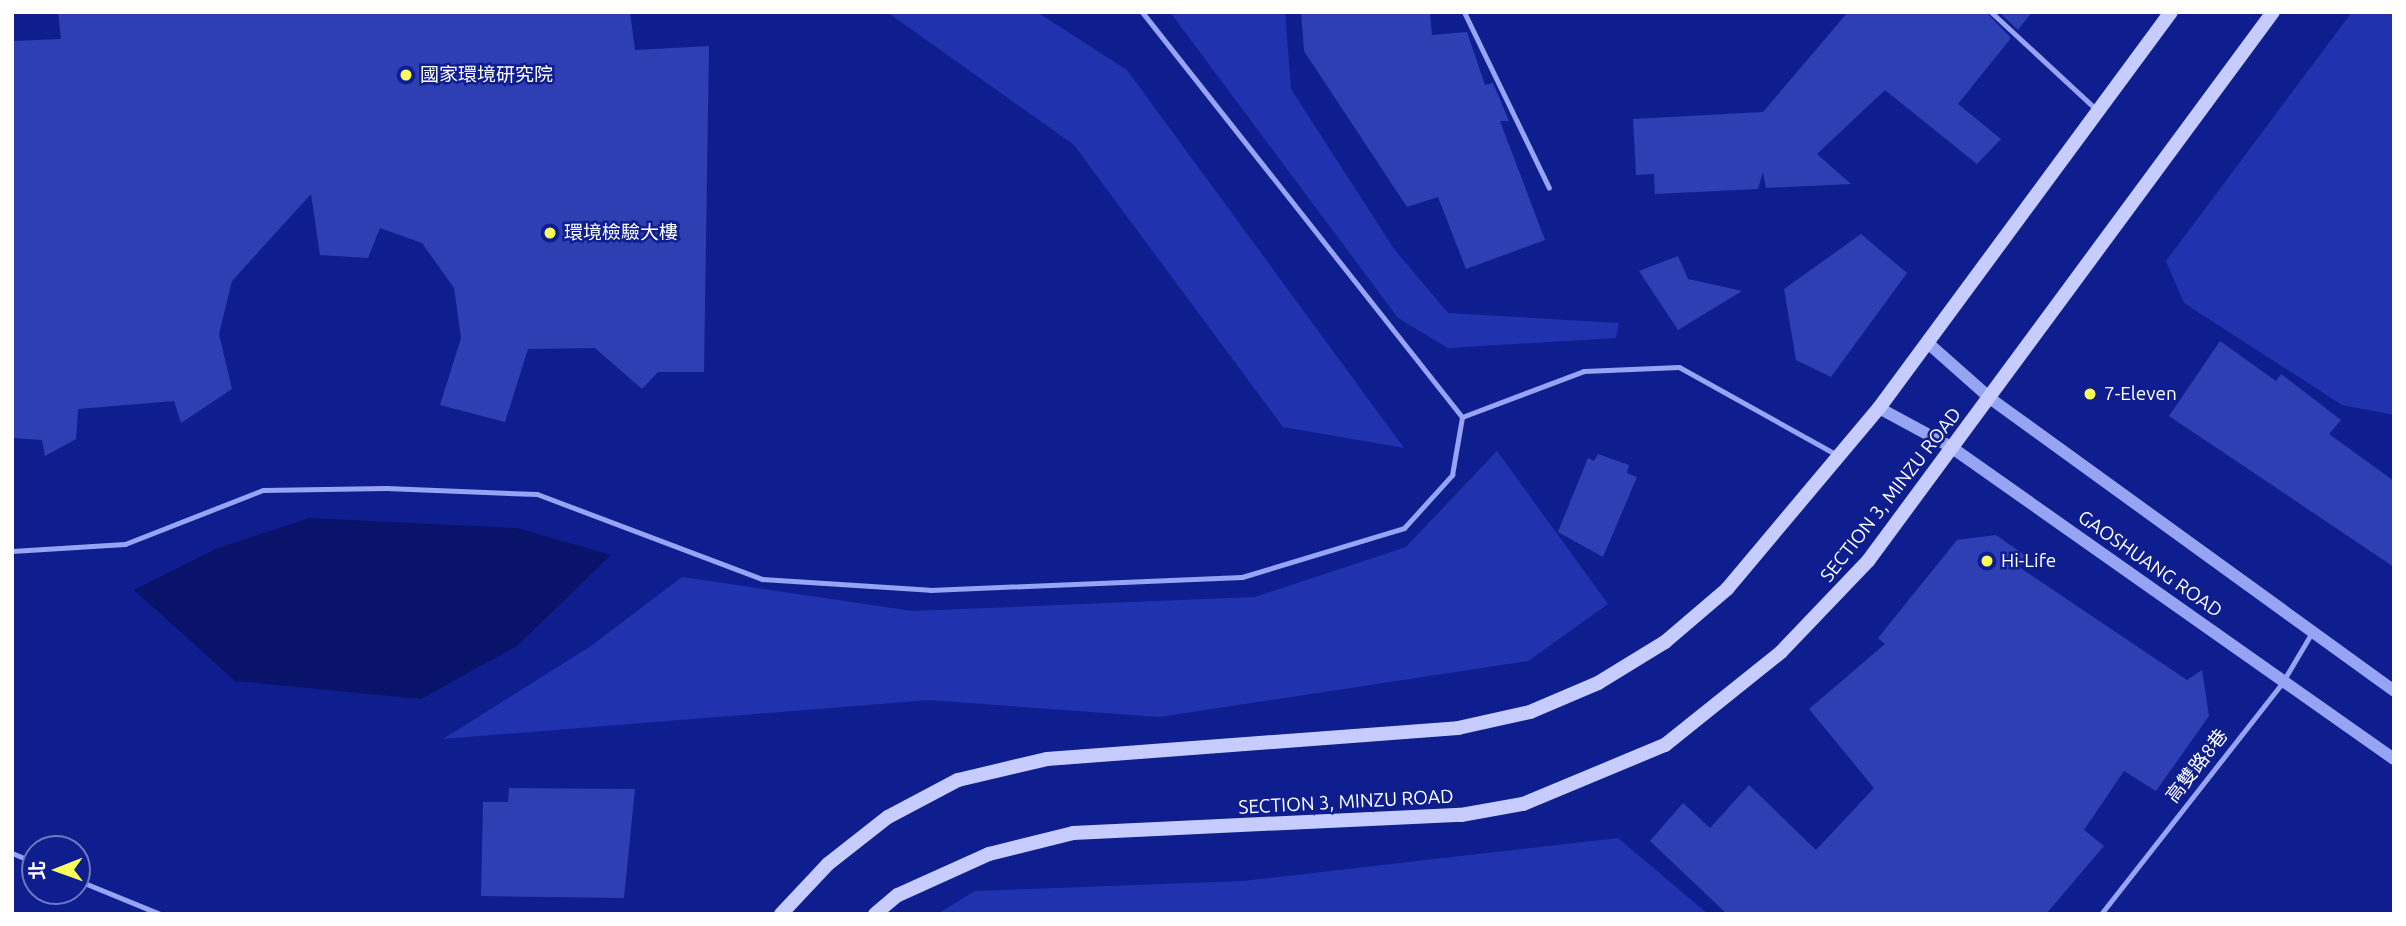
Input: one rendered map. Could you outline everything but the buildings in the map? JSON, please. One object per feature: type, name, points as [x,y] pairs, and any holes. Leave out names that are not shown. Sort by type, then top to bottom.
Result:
[{"type":"main road","points":[[782,914],[828,863],[888,817],[958,780],[1047,759],[1458,728],[1530,712],[1587,687],[1665,642],[1727,589],[1879,408],[1929,344],[2171,12]]},
{"type":"main road","name":"SECTION 3, MINZU ROAD","points":[[875,914],[898,895],[989,854],[1073,833],[1406,822],[1523,804],[1592,779],[1665,745],[1781,652],[1868,561],[1951,447],[1991,399],[2273,12]]},
{"type":"street","name":"GAOSHUANG ROAD","points":[[1929,344],[1991,399],[2311,634],[2394,691]]},
{"type":"street","name":"GAOSHUANG ROAD","points":[[1879,408],[1951,447],[2394,759]]},
{"type":"lane","points":[[12,551],[125,544],[263,490],[386,488],[537,494],[762,579],[930,590],[1242,577],[1404,528],[1452,474],[1462,417],[1142,12]]},
{"type":"lane","points":[[1464,12],[1549,188]]},
{"type":"lane","points":[[1991,12],[2098,110]]},
{"type":"lane","points":[[1462,417],[1584,371],[1679,367],[1840,456]]},
{"type":"lane","name":"高雙路8巷","points":[[2101,914],[2282,682],[2311,634]]},
{"type":"lane","points":[[91,886],[160,914]]},
{"type":"shaded area","points":[[887,12],[1037,12],[1127,70],[1404,448],[1283,427],[1074,145]]},
{"type":"shaded area","points":[[1170,12],[1285,12],[1291,89],[1394,249],[1448,313],[1619,323],[1616,338],[1448,348],[1398,318]]},
{"type":"shaded area","points":[[2352,12],[2394,12],[2394,415],[2342,405],[2184,303],[2166,261]]},
{"type":"shaded area","points":[[1497,451],[1608,604],[1528,661],[1159,717],[929,700],[443,739],[591,646],[682,577],[912,611],[1255,597],[1406,547]]},
{"type":"shaded area","points":[[309,518],[517,528],[611,555],[517,646],[421,699],[235,681],[134,590],[218,548]]},
{"type":"shaded area","points":[[1618,838],[1708,914],[937,914],[975,891],[1243,881]]},
{"type":"place","name":"國家環境研究院","points":[[406,75]]},
{"type":"place","name":"環境檢驗大樓","points":[[550,233]]},
{"type":"place","name":"7-Eleven","points":[[2090,394]]},
{"type":"place","name":"Hi-Life","points":[[1987,561]]}]
